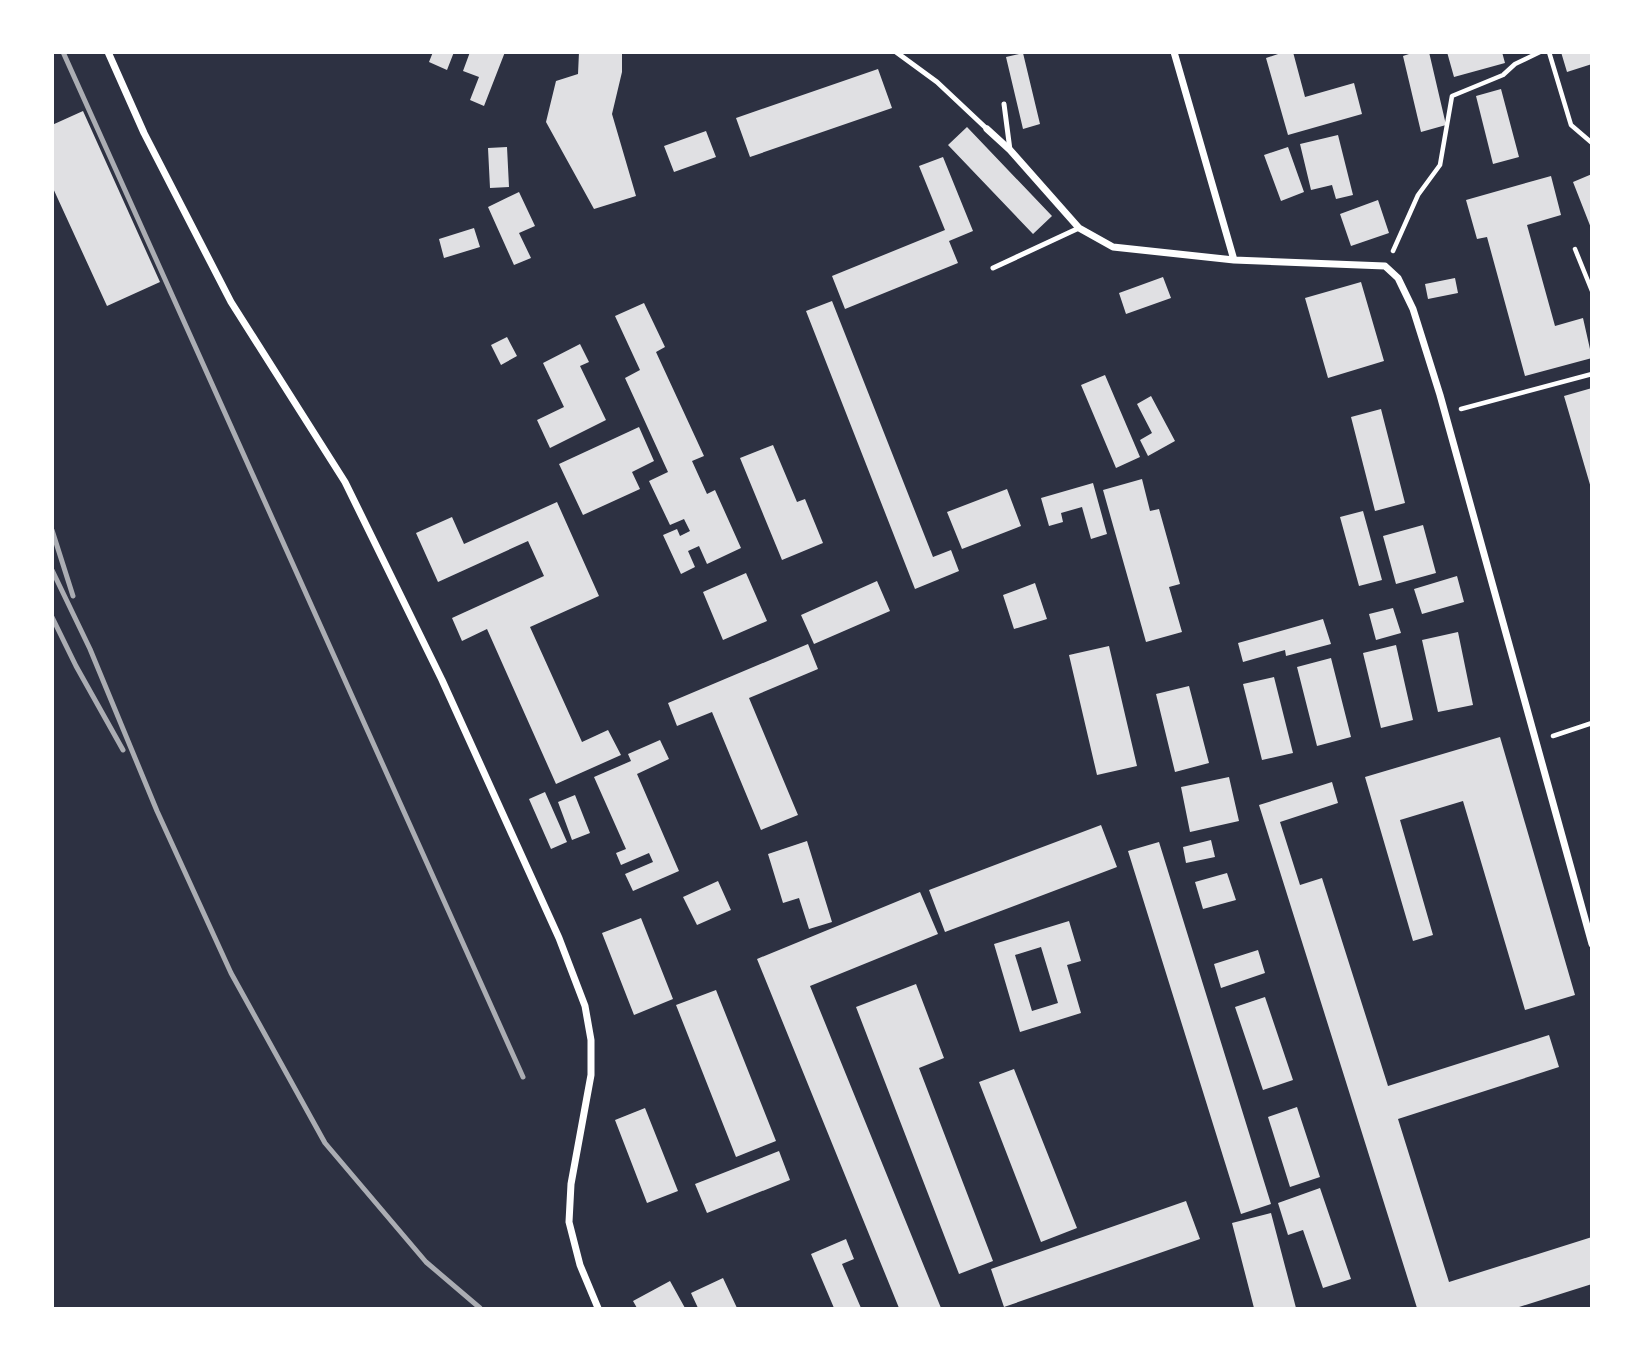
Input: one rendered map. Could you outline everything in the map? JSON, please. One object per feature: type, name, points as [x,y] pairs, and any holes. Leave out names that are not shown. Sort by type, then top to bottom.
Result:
[{"type":"street","points":[[108,52],[144,133],[231,302],[345,482],[442,680],[563,950],[585,1006],[591,1040],[591,1075],[571,1184],[569,1222],[580,1265],[598,1308]]},
{"type":"street","points":[[1174,52],[1234,261]]},
{"type":"street","points":[[987,129],[1010,150],[1079,229],[1113,247],[1234,261],[1385,266],[1398,278],[1413,309],[1445,414],[1591,944]]},
{"type":"lane","points":[[896,52],[937,82],[987,129]]},
{"type":"lane","points":[[1004,104],[1010,150]]},
{"type":"lane","points":[[993,268],[1079,229]]},
{"type":"path","points":[[1385,266],[1418,195],[1440,166],[1452,96],[1503,75],[1515,64],[1540,52]]},
{"type":"path","points":[[1549,52],[1571,125],[1591,143]]},
{"type":"path","points":[[1575,249],[1591,291]]},
{"type":"path","points":[[1445,414],[1591,374]]},
{"type":"path","points":[[1536,742],[1591,723]]},
{"type":"building","points":[[433,52],[454,52],[447,70],[429,62]]},
{"type":"building","points":[[470,52],[505,52],[484,106],[470,100],[479,77],[463,71]]},
{"type":"building","points":[[579,52],[622,52],[622,72],[612,114],[636,196],[594,209],[546,122],[556,81],[578,74]]},
{"type":"building","points":[[1293,52],[1305,97],[1354,83],[1362,114],[1288,135],[1266,58]]},
{"type":"building","points":[[1415,52],[1429,52],[1446,125],[1421,132],[1403,56]]},
{"type":"building","points":[[1447,52],[1502,52],[1505,63],[1454,77]]},
{"type":"building","points":[[1561,52],[1592,52],[1592,64],[1567,72]]},
{"type":"building","points":[[1023,53],[1040,124],[1023,129],[1006,57]]},
{"type":"building","points":[[878,69],[892,108],[750,157],[736,118]]},
{"type":"building","points":[[1501,89],[1519,157],[1493,164],[1476,96]]},
{"type":"building","points":[[83,111],[160,282],[107,306],[52,186],[52,125]]},
{"type":"building","points":[[967,127],[1052,216],[1033,234],[948,145]]},
{"type":"building","points":[[706,131],[716,157],[674,172],[664,146]]},
{"type":"building","points":[[1338,135],[1353,195],[1336,199],[1332,185],[1311,190],[1300,144]]},
{"type":"building","points":[[507,147],[509,187],[490,188],[488,148]]},
{"type":"building","points":[[1288,147],[1304,192],[1281,201],[1264,155]]},
{"type":"building","points":[[943,157],[973,231],[949,241],[958,263],[845,309],[832,276],[945,230],[919,166]]},
{"type":"building","points":[[1592,174],[1592,228],[1591,228],[1573,182]]},
{"type":"building","points":[[1551,176],[1561,215],[1527,225],[1555,326],[1583,318],[1592,358],[1525,376],[1487,237],[1477,239],[1466,200]]},
{"type":"building","points":[[519,192],[535,226],[519,233],[531,258],[514,265],[488,207]]},
{"type":"building","points":[[1378,200],[1389,233],[1351,246],[1340,214]]},
{"type":"building","points":[[474,228],[480,247],[444,258],[439,239]]},
{"type":"building","points":[[1163,277],[1171,298],[1126,314],[1119,293]]},
{"type":"building","points":[[1455,278],[1458,293],[1428,299],[1425,284]]},
{"type":"building","points":[[1361,282],[1384,361],[1328,378],[1305,298]]},
{"type":"building","points":[[832,301],[933,557],[951,550],[959,571],[915,589],[806,311]]},
{"type":"building","points":[[644,303],[665,347],[656,352],[704,456],[692,461],[707,494],[715,490],[741,548],[707,564],[699,546],[688,551],[695,567],[681,574],[663,535],[677,529],[680,536],[690,531],[684,519],[670,525],[649,481],[668,472],[625,378],[640,370],[615,316]]},
{"type":"building","points":[[507,337],[517,356],[501,365],[491,345]]},
{"type":"building","points":[[580,344],[589,362],[580,366],[606,420],[550,448],[537,420],[564,407],[543,363]]},
{"type":"building","points":[[1105,375],[1140,457],[1116,468],[1081,385]]},
{"type":"building","points":[[1592,388],[1592,488],[1591,488],[1564,396]]},
{"type":"building","points":[[1151,396],[1175,441],[1148,456],[1140,440],[1152,433],[1137,404]]},
{"type":"building","points":[[1381,409],[1405,503],[1375,511],[1351,417]]},
{"type":"building","points":[[639,427],[654,461],[632,472],[640,489],[583,515],[559,464]]},
{"type":"building","points":[[773,445],[797,502],[805,499],[823,543],[782,560],[740,458]]},
{"type":"building","points":[[1142,479],[1150,511],[1159,509],[1180,584],[1169,587],[1182,632],[1146,642],[1103,490]]},
{"type":"building","points":[[1093,483],[1107,534],[1091,539],[1082,507],[1061,513],[1063,522],[1049,526],[1041,498]]},
{"type":"building","points":[[1007,489],[1021,526],[962,549],[947,512]]},
{"type":"building","points":[[557,502],[599,596],[530,627],[582,742],[608,730],[621,755],[556,784],[487,629],[462,641],[452,618],[544,576],[528,541],[438,582],[416,533],[452,517],[464,544]]},
{"type":"building","points":[[1363,511],[1382,580],[1359,586],[1340,517]]},
{"type":"building","points":[[1423,525],[1436,573],[1396,584],[1383,536]]},
{"type":"building","points":[[746,573],[767,621],[723,640],[703,592]]},
{"type":"building","points":[[1457,576],[1464,602],[1422,614],[1414,589]]},
{"type":"building","points":[[877,581],[890,611],[814,644],[801,615]]},
{"type":"building","points":[[1035,583],[1047,619],[1014,629],[1003,595]]},
{"type":"building","points":[[1393,608],[1401,633],[1376,640],[1369,614]]},
{"type":"building","points":[[1323,619],[1331,644],[1286,656],[1285,650],[1243,662],[1238,643]]},
{"type":"building","points":[[1458,632],[1473,705],[1438,712],[1422,640]]},
{"type":"building","points":[[808,644],[818,669],[749,698],[798,815],[761,830],[712,712],[677,726],[668,703]]},
{"type":"building","points":[[1396,645],[1413,720],[1381,728],[1363,653]]},
{"type":"building","points":[[1109,646],[1137,766],[1097,775],[1069,655]]},
{"type":"building","points":[[1331,658],[1351,737],[1317,746],[1297,667]]},
{"type":"building","points":[[1274,677],[1293,753],[1262,760],[1243,684]]},
{"type":"building","points":[[1189,686],[1209,763],[1175,772],[1156,694]]},
{"type":"building","points":[[1500,737],[1575,995],[1525,1010],[1463,801],[1400,820],[1433,935],[1413,941],[1365,777]]},
{"type":"building","points":[[660,740],[669,759],[637,774],[679,871],[633,891],[625,874],[653,862],[649,853],[621,865],[616,853],[626,849],[594,777],[631,761],[628,754]]},
{"type":"building","points":[[1229,777],[1239,821],[1190,832],[1181,787]]},
{"type":"building","points":[[1332,782],[1338,803],[1280,822],[1300,885],[1322,878],[1388,1086],[1549,1035],[1559,1067],[1398,1119],[1449,1282],[1592,1237],[1592,1284],[1516,1308],[1417,1308],[1259,805]]},
{"type":"building","points":[[545,792],[567,842],[551,849],[529,799]]},
{"type":"building","points":[[575,795],[590,833],[572,840],[558,802]]},
{"type":"building","points":[[1101,825],[1117,867],[945,932],[929,890]]},
{"type":"building","points":[[1211,840],[1215,857],[1186,863],[1183,847]]},
{"type":"building","points":[[807,841],[832,922],[809,929],[799,898],[783,903],[768,854]]},
{"type":"building","points":[[1159,842],[1271,1204],[1241,1214],[1128,851]]},
{"type":"building","points":[[1227,873],[1236,900],[1203,909],[1195,882]]},
{"type":"building","points":[[718,881],[731,910],[697,925],[683,897]]},
{"type":"building","points":[[920,892],[938,934],[810,986],[941,1308],[899,1308],[757,959]]},
{"type":"building","points":[[641,918],[673,999],[634,1015],[602,933]]},
{"type":"building","points":[[1069,921],[1081,961],[1067,965],[1081,1013],[1020,1032],[994,944]],"holes":[[[1041,947],[1058,1003],[1032,1011],[1015,955]]]},
{"type":"building","points":[[1258,950],[1265,973],[1221,988],[1214,964]]},
{"type":"building","points":[[916,984],[944,1058],[919,1068],[993,1261],[959,1274],[856,1007]]},
{"type":"building","points":[[716,990],[776,1141],[736,1157],[676,1005]]},
{"type":"building","points":[[1265,997],[1293,1080],[1263,1090],[1235,1007]]},
{"type":"building","points":[[1014,1069],[1077,1228],[1041,1242],[979,1082]]},
{"type":"building","points":[[1297,1107],[1320,1177],[1290,1187],[1268,1117]]},
{"type":"building","points":[[645,1108],[678,1191],[647,1203],[615,1120]]},
{"type":"building","points":[[779,1151],[790,1180],[707,1213],[695,1184]]},
{"type":"building","points":[[1320,1188],[1351,1279],[1323,1288],[1303,1230],[1288,1235],[1278,1203]]},
{"type":"building","points":[[1186,1201],[1200,1239],[1004,1307],[991,1269]]},
{"type":"building","points":[[1271,1213],[1296,1308],[1254,1308],[1232,1223]]},
{"type":"building","points":[[846,1239],[854,1259],[842,1264],[861,1308],[834,1308],[811,1254]]},
{"type":"building","points":[[723,1278],[737,1308],[698,1308],[691,1293]]},
{"type":"building","points":[[670,1281],[685,1308],[637,1308],[633,1301]]},
{"type":"railway","points":[[63,52],[523,1077]]},
{"type":"railway","points":[[52,530],[73,596]]},
{"type":"railway","points":[[52,570],[90,649],[157,811],[231,973],[325,1143],[426,1262],[480,1308]]},
{"type":"railway","points":[[52,617],[123,750]]}]
